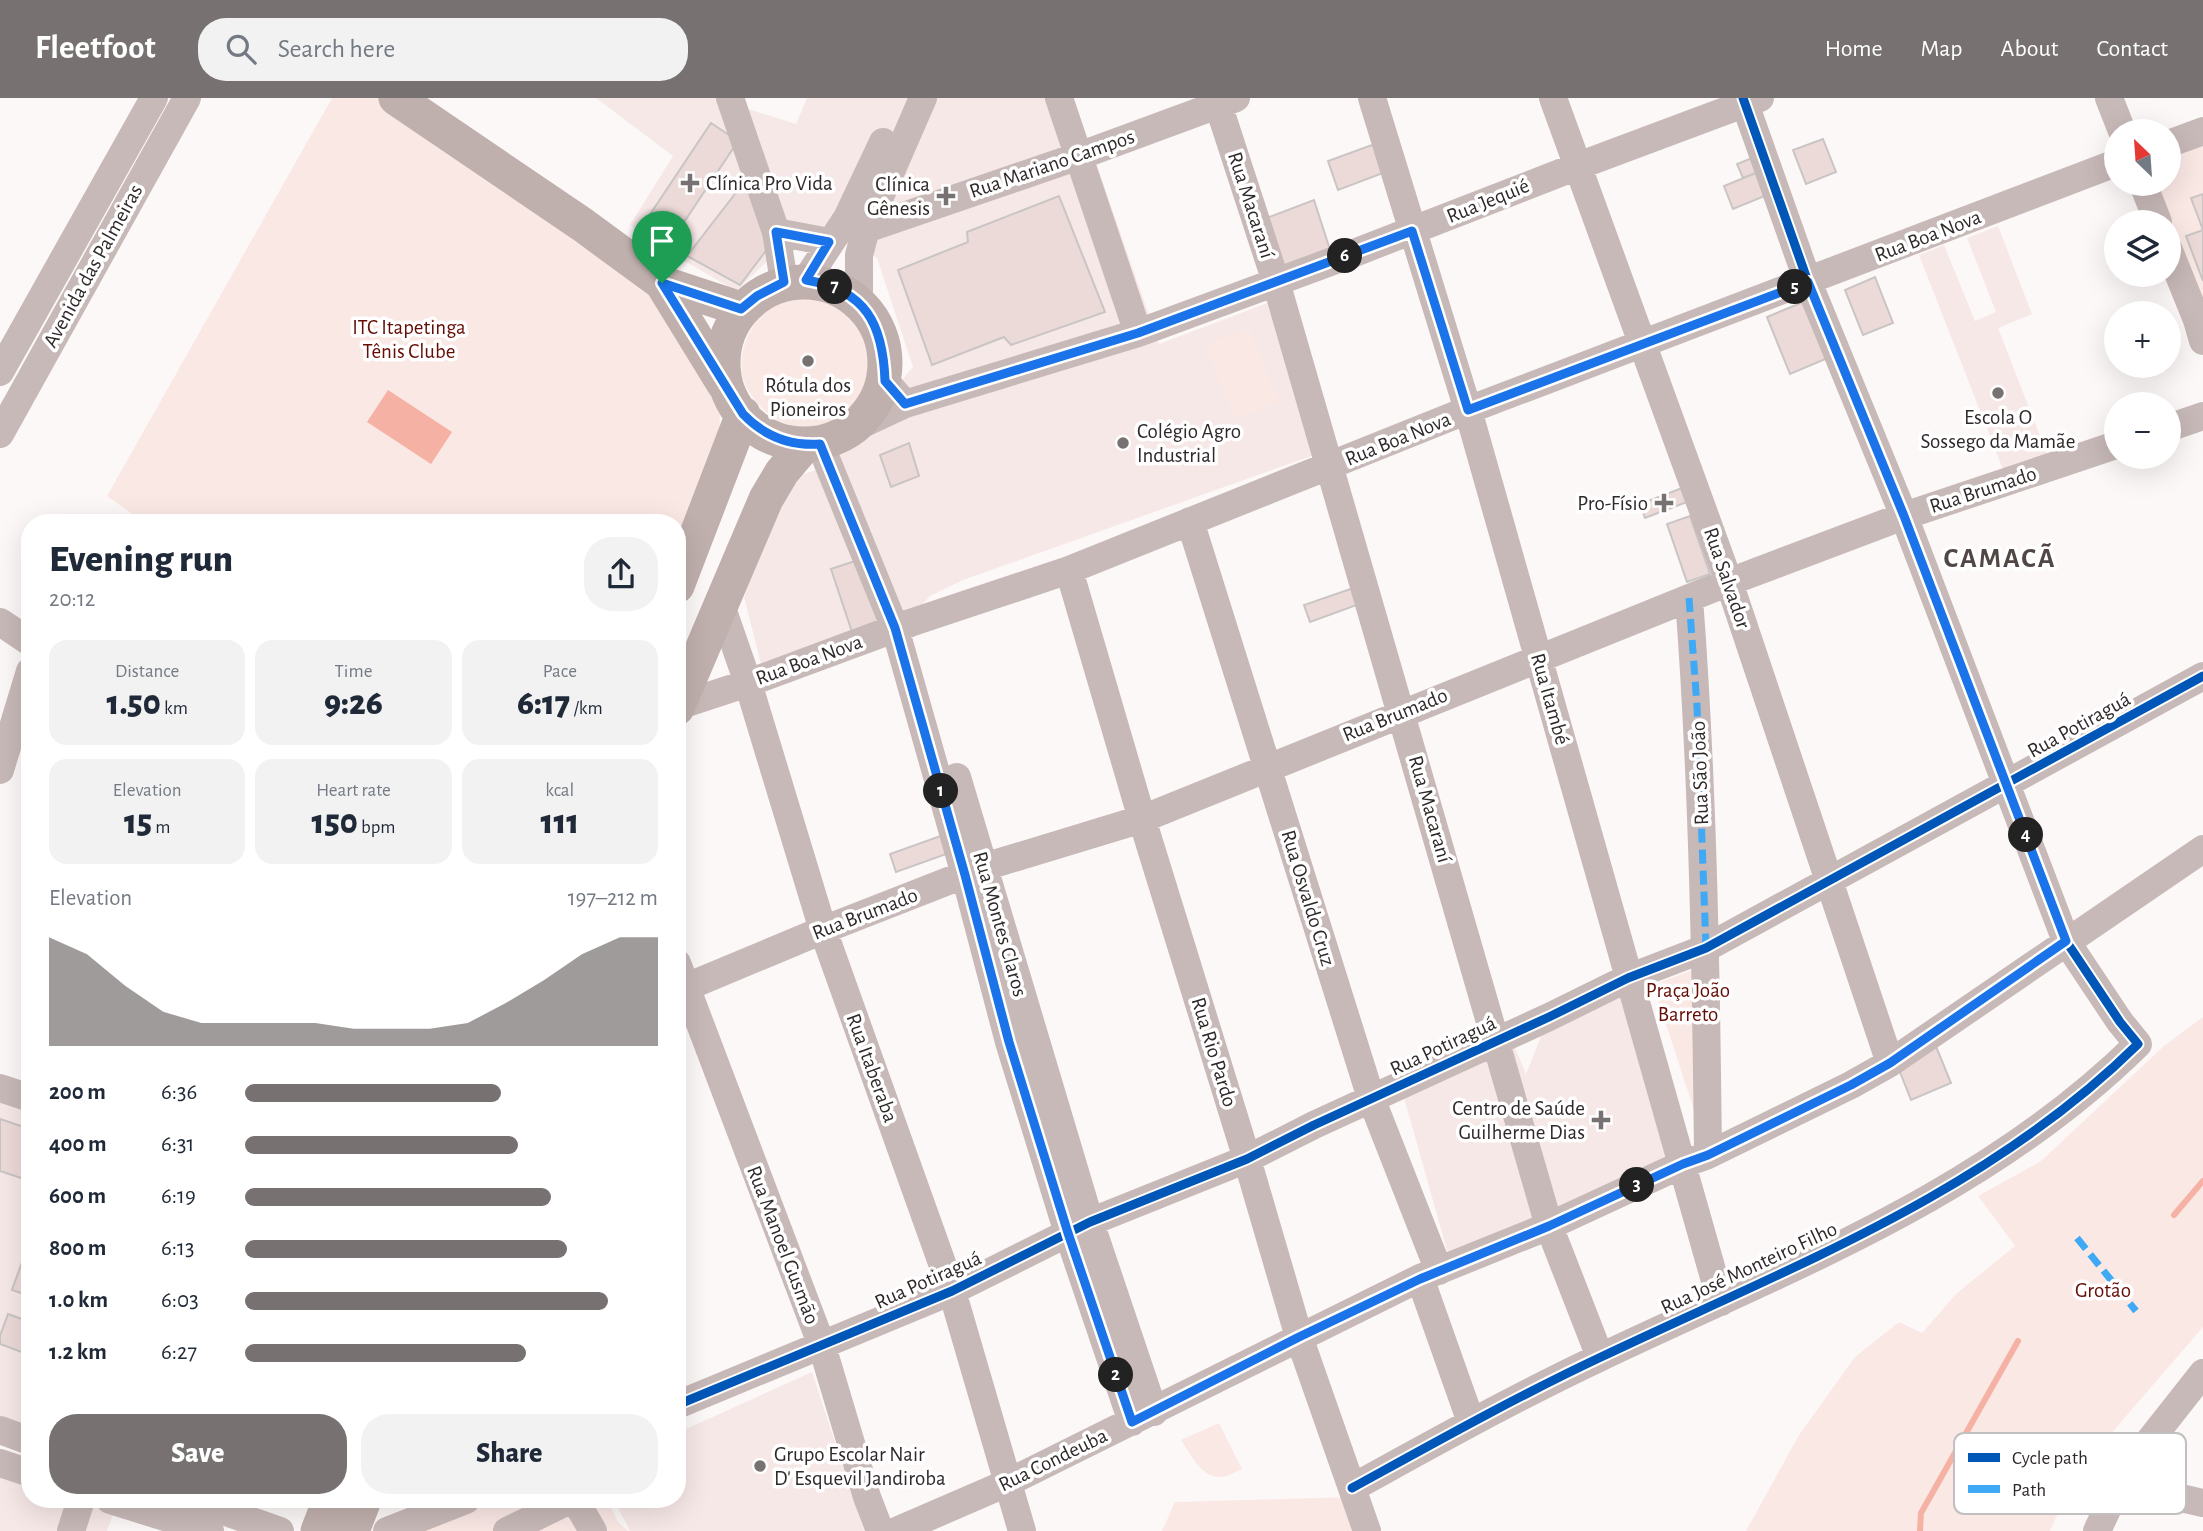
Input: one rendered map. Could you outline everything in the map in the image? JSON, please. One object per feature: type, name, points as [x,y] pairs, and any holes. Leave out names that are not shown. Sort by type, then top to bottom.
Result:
[{"type":"main road","points":[[396,98],[583,225],[662,283],[741,309]]},
{"type":"main road","points":[[686,558],[736,403],[723,369],[725,346],[741,309],[757,296],[795,281],[840,289],[859,303],[880,336],[895,393],[782,472],[766,499],[686,688]]},
{"type":"main road","points":[[662,283],[736,403],[756,428],[779,440],[830,438]]},
{"type":"main road","points":[[318,1531],[327,1508]]},
{"type":"main road","points":[[352,1531],[361,1508]]},
{"type":"street","name":"Avenida das Palmeiras","points":[[0,372],[154,98]]},
{"type":"street","name":"Avenida das Palmeiras","points":[[0,434],[187,98]]},
{"type":"street","points":[[730,98],[795,281],[847,218],[902,98]]},
{"type":"street","points":[[859,303],[859,256],[866,229],[923,98]]},
{"type":"street","points":[[1059,98],[1138,333]]},
{"type":"street","name":"Rua Itambé","points":[[1372,98],[1468,410],[1628,978],[1696,1160],[1721,1303]]},
{"type":"street","name":"Rua Salvador","points":[[1553,98],[1729,582],[1890,1063]]},
{"type":"street","points":[[2109,98],[2117,119]]},
{"type":"street","name":"Rua Mariano Campos","points":[[866,229],[1079,156],[1224,100]]},
{"type":"street","name":"Rua Macaraní","points":[[1224,100],[1549,1226],[1600,1357]]},
{"type":"street","points":[[1749,100],[1808,282],[1904,516],[2066,941]]},
{"type":"street","name":"Rua Jequié","points":[[895,393],[1138,333],[1412,231],[1749,100]]},
{"type":"street","points":[[2181,139],[2203,131]]},
{"type":"street","name":"Rua Boa Nova","points":[[686,704],[902,626],[1069,570],[1468,410],[2104,168]]},
{"type":"street","points":[[776,232],[829,242]]},
{"type":"street","points":[[2181,280],[2203,341]]},
{"type":"street","points":[[2181,424],[2203,416]]},
{"type":"street","name":"Rua Montes Claros","points":[[830,438],[902,626],[1079,1228],[1143,1417]]},
{"type":"street","name":"Rua Brumado","points":[[686,979],[823,930],[975,871],[1142,819],[1729,582],[1904,516],[2104,449]]},
{"type":"street","name":"Rua Osvaldo Cruz","points":[[1190,521],[1429,1275],[1471,1422]]},
{"type":"street","name":"Rua Rio Pardo","points":[[1069,570],[1299,1337],[1367,1531]]},
{"type":"street","name":"Rua São João","points":[[1689,598],[1697,706],[1706,948]]},
{"type":"street","name":"Rua Itaberaba","points":[[721,605],[748,683],[823,930],[952,1291],[1023,1531]]},
{"type":"street","points":[[0,622],[21,636]]},
{"type":"street","name":"Rua Potiraguá","points":[[686,1401],[952,1291],[1079,1228],[1247,1158],[1628,978],[1706,948],[2203,676]]},
{"type":"street","points":[[0,770],[21,701]]},
{"type":"street","name":"Rua Condeuba","points":[[896,1531],[1007,1483],[1429,1275],[1549,1226],[1696,1160],[1851,1085],[1890,1063],[2203,849]]},
{"type":"street","name":"Rua José Monteiro Filho","points":[[1352,1488],[1471,1422],[1600,1357],[1721,1303],[1905,1213],[2015,1147],[2108,1074],[2138,1044],[2120,1022],[2066,941]]},
{"type":"street","points":[[1696,1160],[1706,948]]},
{"type":"street","name":"Rua Manoel Gusmão","points":[[686,996],[822,1346],[867,1497],[880,1531]]},
{"type":"street","points":[[0,1088],[21,1095]]},
{"type":"street","points":[[2157,1433],[2201,1385]]},
{"type":"street","points":[[0,1430],[21,1438]]},
{"type":"street","points":[[0,1462],[21,1470]]},
{"type":"street","points":[[71,1531],[78,1508]]},
{"type":"street","points":[[136,1508],[210,1531]]},
{"type":"street","points":[[215,1508],[280,1531]]},
{"type":"street","points":[[387,1531],[446,1508]]},
{"type":"street","points":[[507,1531],[555,1508]]},
{"type":"street","points":[[577,1508],[593,1531]]},
{"type":"street","points":[[2097,1531],[2105,1514]]},
{"type":"shaded area","points":[[596,98],[737,98],[739,106],[796,124],[807,98],[1069,98],[1092,151],[1159,344],[1283,297],[1334,448],[963,580],[930,596],[897,633],[764,676],[744,597],[778,497],[791,479],[829,465],[913,367],[877,258],[834,231],[772,257],[736,291],[630,225],[673,156]]},
{"type":"shaded area","name":"Escola O Sossego da Mamãe","points":[[1998,226],[2032,314],[1998,328],[2049,459],[2006,477],[1919,255],[1944,245],[1975,321],[1996,312],[1967,238]]},
{"type":"shaded area","points":[[388,390],[452,432],[431,464],[367,422]]},
{"type":"shaded area","points":[[1628,978],[1683,1164],[1453,1272],[1403,1094],[1511,1038],[1526,1074],[1549,1017]]},
{"type":"shaded area","points":[[0,1095],[21,1102],[21,1422],[0,1416]]},
{"type":"shaded area","name":"Grupo Escolar Nair D' Esquevil Jandiroba","points":[[812,1372],[864,1531],[630,1531],[618,1508],[686,1508],[686,1429]]},
{"type":"shaded area","points":[[0,1468],[21,1475],[21,1508],[116,1508],[107,1531],[0,1531]]},
{"type":"green space","name":"ITC Itapetinga Tênis Clube","points":[[332,98],[382,98],[669,291],[721,386],[718,465],[686,532],[686,514],[132,514],[107,496]]},
{"type":"green space","points":[[2203,139],[2203,312],[2181,251],[2181,210],[2166,210],[2161,196],[2181,196],[2181,147]]},
{"type":"green space","name":"Rótula dos Pioneiros","points":[[823,295],[846,305],[859,321],[875,359],[876,378],[864,401],[842,420],[811,429],[796,427],[781,422],[756,401],[742,376],[742,354],[756,321],[772,306],[797,297]]},
{"type":"green space","points":[[1249,328],[1279,402],[1235,419],[1205,345]]},
{"type":"green space","name":"Praça João Barreto","points":[[1714,962],[1708,1152],[1653,985]]},
{"type":"green space","name":"Grotão","points":[[2203,1017],[2203,1327],[2112,1433],[1954,1433],[1954,1514],[2058,1514],[2050,1531],[1746,1531],[1799,1435],[1855,1357],[1899,1322],[1922,1333],[1957,1293],[2015,1246],[1978,1196],[2041,1161],[2165,1045]]},
{"type":"green space","points":[[1219,1423],[1242,1469],[1214,1477],[1202,1470],[1181,1440]]},
{"type":"green space","points":[[1355,1497],[1373,1531],[1162,1531],[1175,1502]]},
{"type":"green space","points":[[446,1508],[611,1508],[617,1521],[628,1531],[388,1531]]},
{"type":"building","name":"Clínica Pro Vida","points":[[711,123],[738,141],[670,243],[643,225]]},
{"type":"building","points":[[1823,139],[1836,172],[1806,184],[1793,150]]},
{"type":"building","points":[[1380,142],[1391,170],[1338,190],[1328,161]]},
{"type":"building","points":[[1757,156],[1763,170],[1743,178],[1737,164]]},
{"type":"building","points":[[1763,170],[1772,193],[1733,209],[1724,186]]},
{"type":"building","points":[[745,181],[768,248],[740,285],[687,256]]},
{"type":"building","points":[[2203,194],[2203,230],[2191,198]]},
{"type":"building","points":[[1059,196],[1105,312],[1011,345],[1004,337],[932,365],[898,270],[968,242],[967,232]]},
{"type":"building","points":[[1314,200],[1333,259],[1281,278],[1264,219]]},
{"type":"building","points":[[2203,230],[2203,281],[2186,236]]},
{"type":"building","points":[[1875,277],[1893,323],[1863,335],[1845,290]]},
{"type":"building","points":[[1813,298],[1835,355],[1790,374],[1767,317]]},
{"type":"building","points":[[909,443],[919,476],[891,487],[880,455]]},
{"type":"building","name":"Pro-Físio","points":[[1682,488],[1687,502],[1645,518],[1640,504]]},
{"type":"building","points":[[1690,516],[1710,574],[1687,582],[1667,524]]},
{"type":"building","points":[[864,558],[887,619],[852,632],[831,569]]},
{"type":"building","points":[[1359,586],[1365,602],[1310,622],[1304,605]]},
{"type":"building","points":[[946,834],[952,852],[896,872],[890,854]]},
{"type":"building","points":[[1935,1044],[1951,1083],[1911,1100],[1898,1067]]},
{"type":"building","points":[[0,1119],[21,1126],[21,1178],[0,1171]]},
{"type":"building","points":[[21,1265],[21,1293],[12,1290]]},
{"type":"building","points":[[8,1314],[21,1319],[21,1352],[0,1344]]},
{"type":"waterway","points":[[2174,1215],[2203,1181]]},
{"type":"waterway","points":[[1966,1433],[2018,1341]]},
{"type":"waterway","points":[[1920,1531],[1921,1513],[1954,1454]]},
{"type":"marked path","points":[[1689,598],[1697,706],[1706,948]]},
{"type":"marked path","points":[[2077,1238],[2136,1311]]},
{"type":"cycle path","points":[[1352,1488],[1538,1388],[1814,1258],[1951,1185],[2017,1144],[2079,1097],[2138,1044],[2120,1022],[2066,941],[1904,516],[1808,282],[1743,98]]},
{"type":"cycle path","points":[[686,1401],[952,1291],[1090,1222],[1247,1159],[1628,978],[1706,948],[2203,676]]},
{"type":"place","name":"Clínica Pro Vida","points":[[690,183]]},
{"type":"place","name":"Clínica Gênesis","points":[[946,196]]},
{"type":"place","name":"Rótula dos Pioneiros","points":[[808,361]]},
{"type":"place","name":"Escola O Sossego da Mamãe","points":[[1998,393]]},
{"type":"place","name":"Colégio Agro Industrial","points":[[1123,443]]},
{"type":"place","name":"Pro-Físio","points":[[1664,503]]},
{"type":"place","name":"Centro de Saúde Guilherme Dias","points":[[1601,1120]]},
{"type":"place","name":"Grupo Escolar Nair D' Esquevil Jandiroba","points":[[760,1466]]},
{"type":"district","name":"CAMACÃ","points":[[2000,559]]},
{"type":"route","points":[[1412,231],[1468,410],[1808,282],[1904,516],[2066,941],[1890,1063],[1851,1085],[1708,1155],[1549,1226],[1420,1279],[1132,1422],[1068,1233],[1009,1042],[895,628],[820,444],[805,445],[779,440],[756,428],[743,414],[662,283],[741,309],[757,296],[784,282],[776,232],[829,242],[806,280],[840,289],[859,303],[880,336],[885,381],[905,404],[1138,333],[1412,231]]}]
